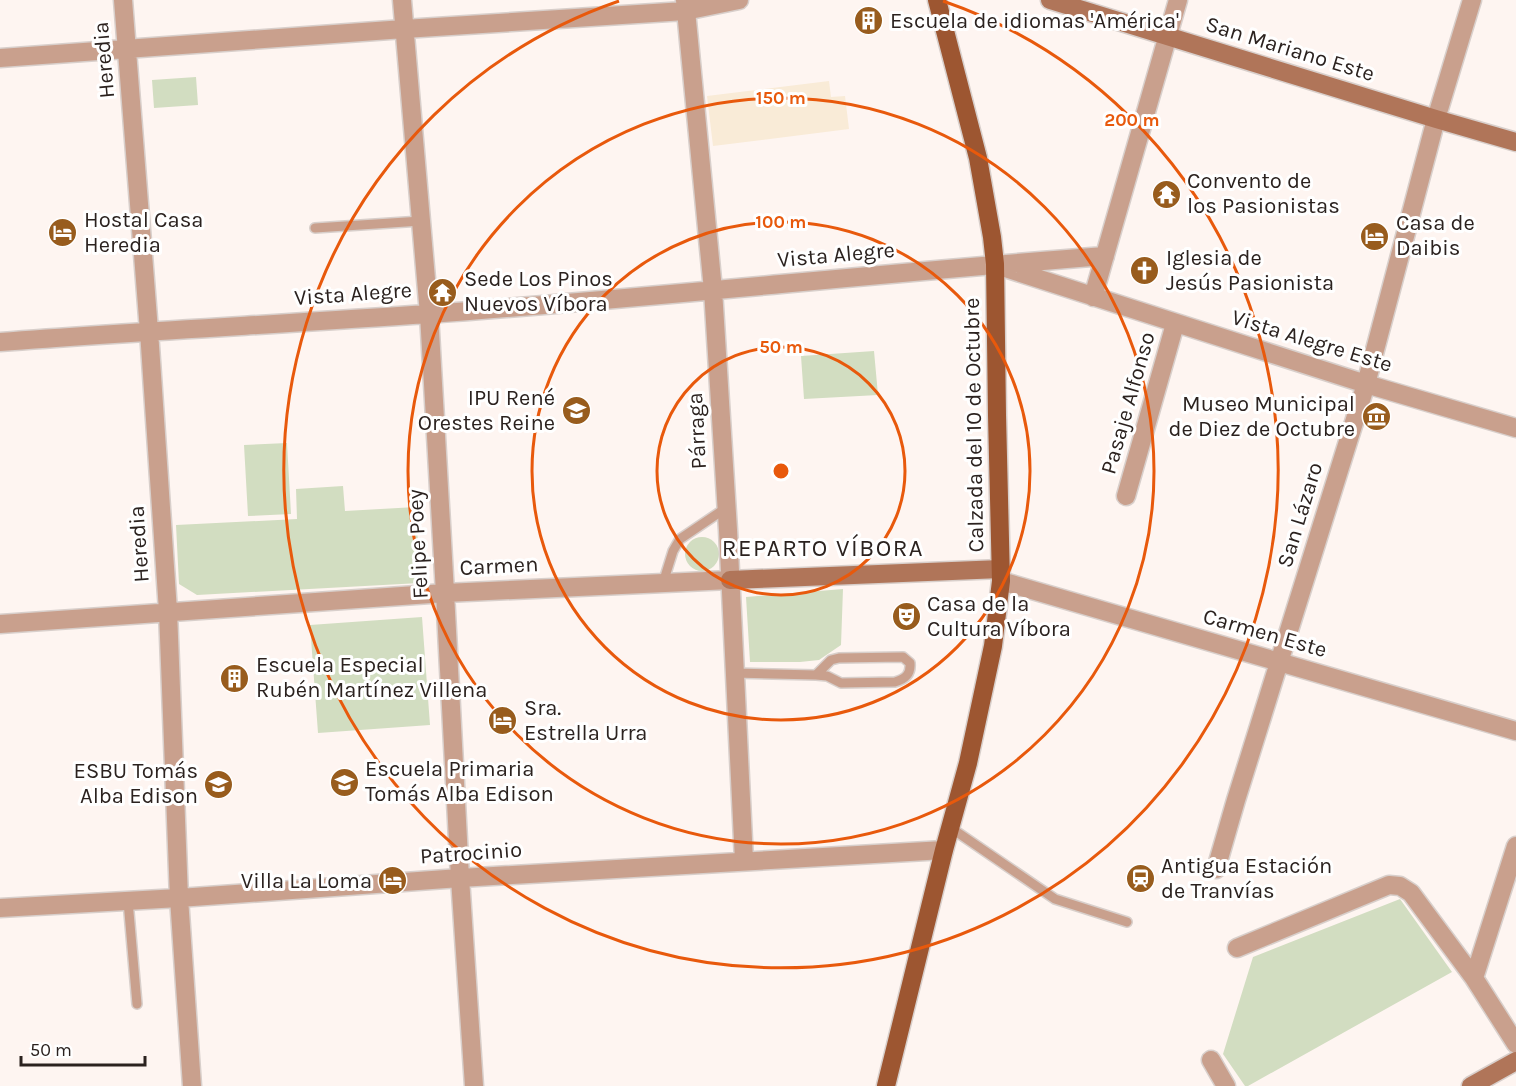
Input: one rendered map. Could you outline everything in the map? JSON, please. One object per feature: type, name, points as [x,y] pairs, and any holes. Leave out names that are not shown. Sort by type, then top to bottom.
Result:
[{"type":"main road","name":"Calzada del 10 de Octubre","points":[[886,1086],[991,658],[1001,575],[995,264],[992,237],[978,158],[937,0]]},
{"type":"street","name":"Heredia","points":[[123,0],[168,612],[179,898],[192,1086]]},
{"type":"street","name":"Felipe Poey","points":[[402,0],[429,314],[460,878],[474,1086]]},
{"type":"street","points":[[0,58],[404,29],[739,0]]},
{"type":"street","name":"San Mariano Este","points":[[1050,0],[1516,142]]},
{"type":"street","points":[[1093,297],[1178,0]]},
{"type":"street","name":"San Lázaro","points":[[1216,869],[1366,384],[1436,119],[1472,0]]},
{"type":"street","name":"Párraga","points":[[685,5],[713,290],[744,861]]},
{"type":"street","points":[[995,264],[1105,256]]},
{"type":"street","name":"Vista Alegre","points":[[0,342],[429,314],[995,264]]},
{"type":"street","name":"Vista Alegre Este","points":[[995,264],[1175,324],[1516,428]]},
{"type":"street","name":"Pasaje Alfonso","points":[[1126,496],[1175,324]]},
{"type":"street","name":"Carmen","points":[[0,624],[445,593],[730,580],[1001,575]]},
{"type":"street","name":"Carmen Este","points":[[1001,575],[1280,662],[1516,731]]},
{"type":"street","points":[[1474,978],[1516,846]]},
{"type":"street","name":"Patrocinio","points":[[0,908],[945,850]]},
{"type":"street","points":[[1237,948],[1389,885],[1400,886],[1411,894],[1474,978],[1516,1044]]},
{"type":"street","points":[[1211,1060],[1226,1086]]},
{"type":"street","points":[[1471,1086],[1516,1061]]},
{"type":"lane","points":[[315,228],[421,221]]},
{"type":"lane","points":[[663,583],[673,551],[680,539],[726,508]]},
{"type":"lane","points":[[734,673],[816,675],[827,676],[841,682],[895,682],[909,675],[911,668],[910,663],[903,657],[838,658],[831,660],[816,675]]},
{"type":"lane","points":[[951,828],[1055,899],[1127,922]]},
{"type":"lane","points":[[128,901],[137,1004]]},
{"type":"shaded area","points":[[829,81],[831,97],[845,96],[849,129],[713,146],[707,96]]},
{"type":"green space","points":[[196,77],[198,105],[154,108],[152,80]]},
{"type":"green space","points":[[874,351],[878,395],[804,399],[801,356]]},
{"type":"green space","points":[[287,443],[291,514],[248,516],[244,445]]},
{"type":"green space","points":[[343,486],[345,511],[416,507],[420,583],[197,595],[179,584],[176,525],[297,519],[296,489]]},
{"type":"green space","points":[[702,537],[714,542],[719,554],[714,566],[702,571],[690,566],[685,554],[690,542]]},
{"type":"green space","points":[[843,589],[841,645],[819,660],[750,662],[746,597]]},
{"type":"green space","points":[[422,617],[430,725],[318,733],[310,625]]},
{"type":"green space","points":[[1400,899],[1452,972],[1245,1086],[1223,1054],[1253,957]]},
{"type":"place","name":"Escuela de idiomas 'América'","points":[[869,21]]},
{"type":"place","name":"Convento de los Pasionistas","points":[[1166,194]]},
{"type":"place","name":"Hostal Casa Heredia","points":[[63,233]]},
{"type":"place","name":"Casa de Daibis","points":[[1375,236]]},
{"type":"place","name":"Iglesia de Jesús Pasionista","points":[[1145,271]]},
{"type":"place","name":"Sede Los Pinos Nuevos Víbora","points":[[443,292]]},
{"type":"place","name":"IPU René Orestes Reine","points":[[576,411]]},
{"type":"place","name":"Museo Municipal de Diez de Octubre","points":[[1376,417]]},
{"type":"place","name":"Casa de la Cultura Víbora","points":[[906,617]]},
{"type":"place","name":"Escuela Especial Rubén Martínez Villena","points":[[235,678]]},
{"type":"place","name":"Sra. Estrella Urra","points":[[503,721]]},
{"type":"place","name":"Escuela Primaria Tomás Alba Edison","points":[[344,782]]},
{"type":"place","name":"ESBU Tomás Alba Edison","points":[[219,784]]},
{"type":"place","name":"Antigua Estación de Tranvías","points":[[1140,879]]},
{"type":"place","name":"Villa La Loma","points":[[393,881]]},
{"type":"district","name":"REPARTO VÍBORA","points":[[823,548]]}]
